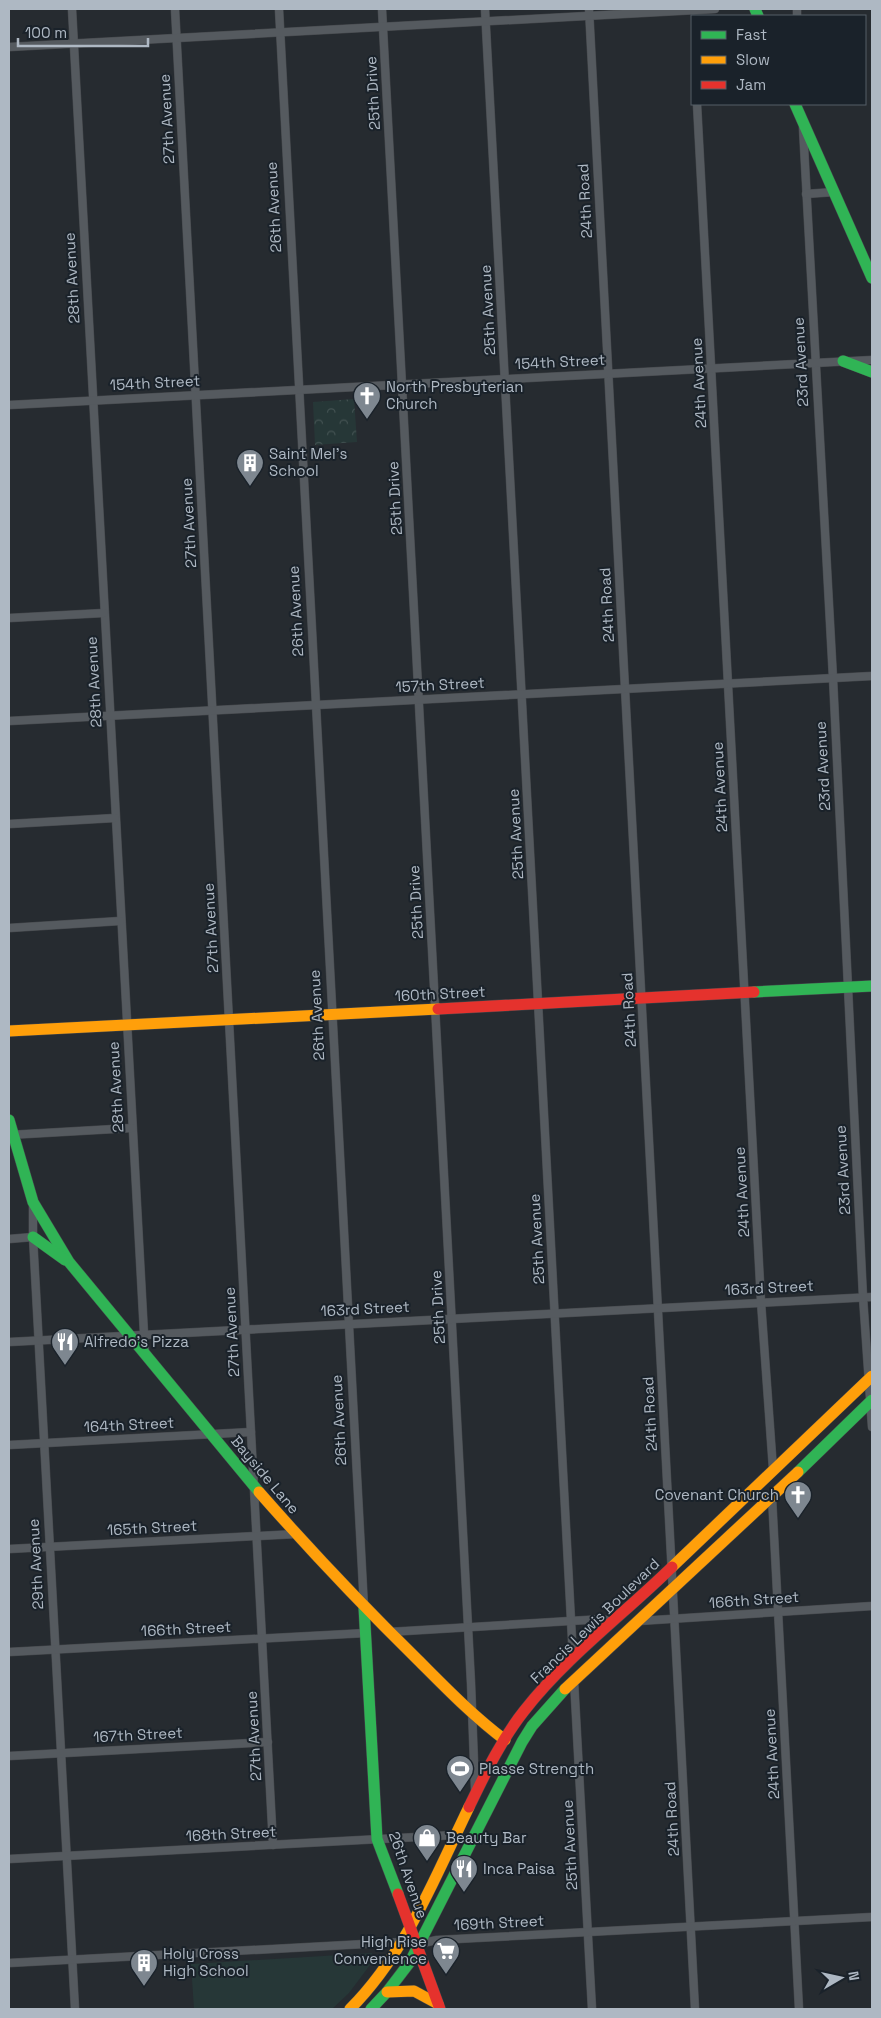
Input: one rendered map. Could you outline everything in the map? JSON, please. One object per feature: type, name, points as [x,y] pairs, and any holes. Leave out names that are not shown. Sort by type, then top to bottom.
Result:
[{"type":"street","name":"28th Avenue","points":[[72,9],[120,922],[145,1354]]},
{"type":"street","name":"27th Avenue","points":[[175,9],[273,1845]]},
{"type":"street","name":"26th Avenue","points":[[279,9],[377,1839],[410,1928],[418,1944],[439,2007]]},
{"type":"street","name":"25th Drive","points":[[382,9],[476,1794]]},
{"type":"street","name":"25th Avenue","points":[[485,9],[573,1658]]},
{"type":"street","points":[[9,47],[486,21],[589,12],[693,12],[715,9]]},
{"type":"street","name":"24th Road","points":[[589,12],[695,2009]]},
{"type":"street","name":"24th Avenue","points":[[697,105],[761,1302],[773,1469]]},
{"type":"street","points":[[795,105],[872,278]]},
{"type":"street","name":"23rd Avenue","points":[[802,105],[814,363],[833,678],[863,1297],[871,1377],[872,1427]]},
{"type":"street","points":[[806,194],[834,192]]},
{"type":"street","name":"154th Street","points":[[9,405],[872,360]]},
{"type":"street","points":[[843,361],[872,372]]},
{"type":"street","points":[[9,618],[104,613]]},
{"type":"street","name":"157th Street","points":[[9,721],[872,676]]},
{"type":"street","points":[[9,824],[115,818]]},
{"type":"street","points":[[9,928],[120,922]]},
{"type":"street","name":"160th Street","points":[[9,1031],[872,986]]},
{"type":"street","name":"29th Avenue","points":[[9,1120],[11,1135],[33,1202],[33,1237],[75,2009]]},
{"type":"street","points":[[11,1135],[132,1128]]},
{"type":"street","name":"Bayside Lane","points":[[33,1202],[69,1262],[296,1534],[364,1607],[473,1715],[505,1740]]},
{"type":"street","points":[[9,1239],[33,1237],[69,1262]]},
{"type":"street","name":"163rd Street","points":[[9,1342],[872,1297]]},
{"type":"street","name":"Francis Lewis Boulevard","points":[[350,2009],[366,1994],[402,1942],[505,1740],[547,1684],[673,1567],[871,1377]]},
{"type":"street","name":"Francis Lewis Boulevard","points":[[371,2009],[410,1962],[522,1742],[532,1726],[574,1680],[836,1437],[872,1400]]},
{"type":"street","name":"164th Street","points":[[9,1446],[251,1432]]},
{"type":"street","name":"24th Avenue","points":[[772,1497],[799,2009]]},
{"type":"street","name":"165th Street","points":[[9,1549],[296,1534]]},
{"type":"street","name":"166th Street","points":[[637,1621],[872,1606]]},
{"type":"street","points":[[389,1632],[603,1619],[614,1622]]},
{"type":"street","name":"166th Street","points":[[9,1652],[366,1633]]},
{"type":"street","name":"25th Avenue","points":[[574,1680],[592,2009]]},
{"type":"street","name":"167th Street","points":[[9,1756],[268,1742]]},
{"type":"street","name":"168th Street","points":[[9,1859],[455,1835]]},
{"type":"street","name":"169th Street","points":[[9,1963],[402,1942],[418,1944],[437,1940],[872,1917]]},
{"type":"street","points":[[387,1992],[414,1991],[424,1995],[439,2007]]},
{"type":"green space","points":[[354,399],[357,442],[315,445],[313,402]]},
{"type":"green space","points":[[372,1953],[373,1961],[349,1993],[332,2009],[194,2009],[191,1964]]},
{"type":"traffic: fast","points":[[755,9],[758,15]]},
{"type":"traffic: fast","points":[[795,105],[872,278]]},
{"type":"traffic: fast","points":[[843,361],[872,372]]},
{"type":"traffic: fast","points":[[754,992],[872,986]]},
{"type":"traffic: fast","points":[[9,1120],[33,1202],[69,1262],[259,1492]]},
{"type":"traffic: fast","points":[[33,1237],[65,1260]]},
{"type":"traffic: fast","points":[[798,1472],[872,1400]]},
{"type":"traffic: fast","points":[[364,1607],[377,1839],[398,1894]]},
{"type":"traffic: fast","points":[[371,2009],[410,1962],[522,1742],[532,1726],[565,1689]]},
{"type":"traffic: slow","points":[[9,1031],[438,1009]]},
{"type":"traffic: slow","points":[[672,1567],[872,1376]]},
{"type":"traffic: slow","points":[[565,1689],[798,1472]]},
{"type":"traffic: slow","points":[[259,1492],[397,1640],[460,1702],[505,1740]]},
{"type":"traffic: slow","points":[[350,2009],[370,1987],[403,1939],[418,1913],[469,1807]]},
{"type":"traffic: slow","points":[[387,1992],[414,1991],[438,2004]]},
{"type":"traffic: jam","points":[[438,1009],[754,992]]},
{"type":"traffic: jam","points":[[469,1807],[508,1734],[540,1691],[576,1654],[672,1567]]},
{"type":"traffic: jam","points":[[398,1894],[440,2009]]},
{"type":"place","name":"North Presbyterian Church","points":[[367,420]]},
{"type":"place","name":"Saint Mel's School","points":[[250,487]]},
{"type":"place","name":"Alfredo's Pizza","points":[[65,1366]]},
{"type":"place","name":"Covenant Church","points":[[798,1519]]},
{"type":"place","name":"Plasse Strength","points":[[460,1793]]},
{"type":"place","name":"Beauty Bar","points":[[427,1862]]},
{"type":"place","name":"Inca Paisa","points":[[464,1893]]},
{"type":"place","name":"High Rise Convenience","points":[[446,1975]]},
{"type":"place","name":"Holy Cross High School","points":[[144,1987]]}]
